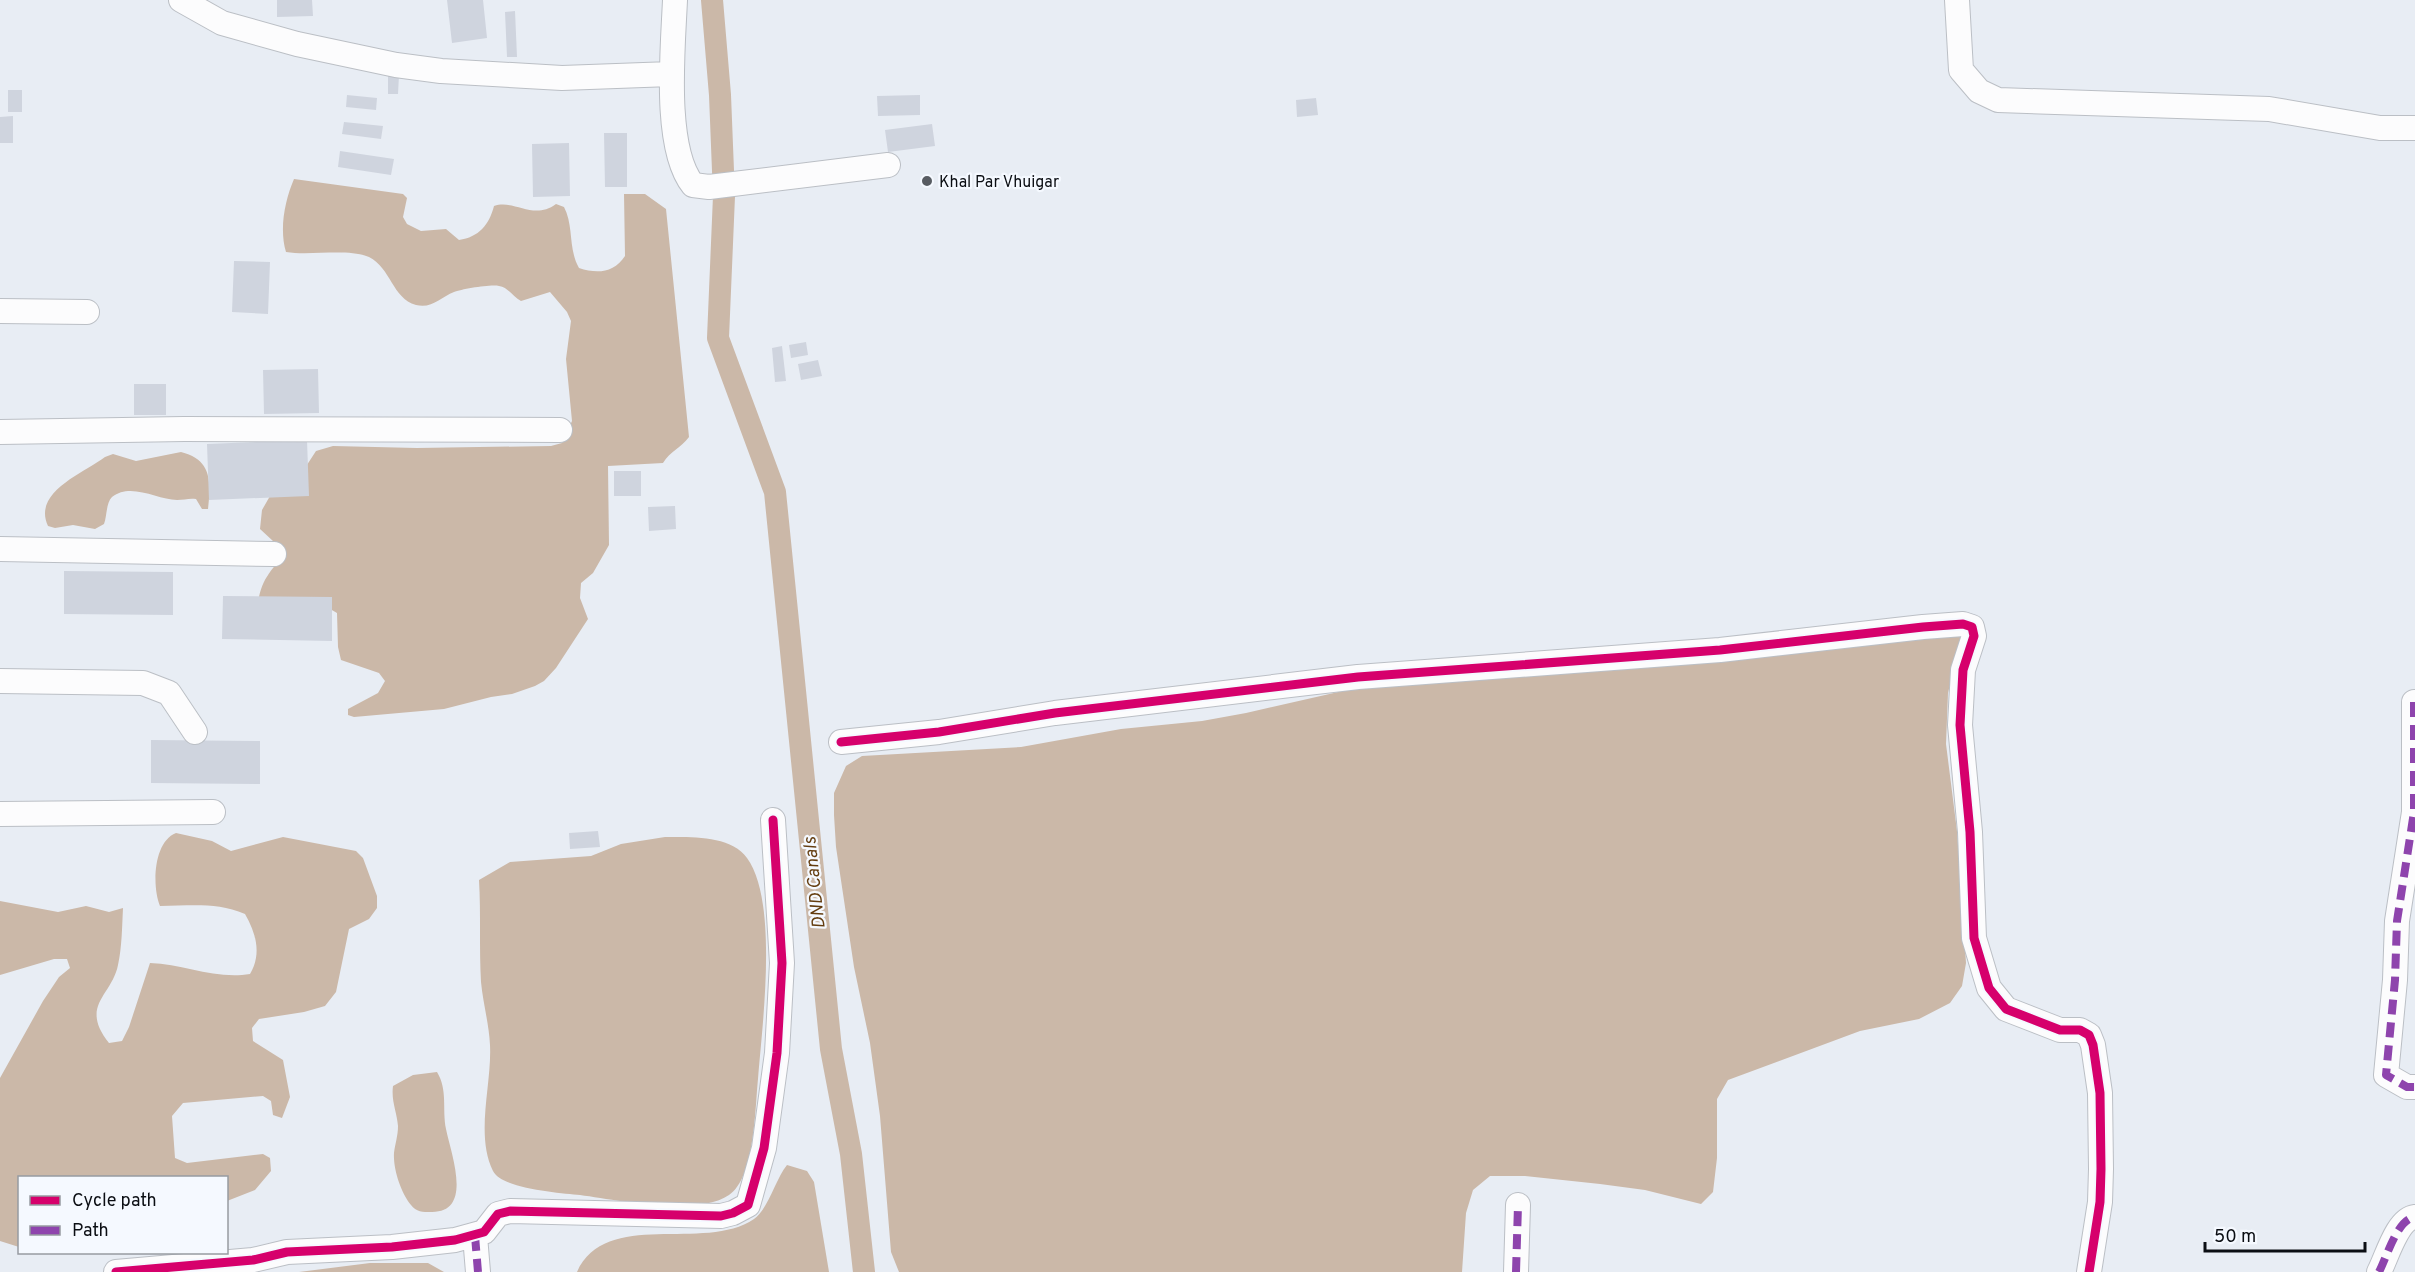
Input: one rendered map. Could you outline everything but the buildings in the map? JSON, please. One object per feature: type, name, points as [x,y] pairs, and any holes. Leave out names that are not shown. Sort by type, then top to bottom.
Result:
[{"type":"street","points":[[181,0],[222,23],[297,44],[396,65],[441,71],[562,78],[671,74]]},
{"type":"street","points":[[675,0],[671,74],[677,146],[686,177],[693,185],[709,187],[888,165]]},
{"type":"street","points":[[1957,0],[1961,70],[1979,92],[1998,100],[2269,108],[2380,128],[2415,128]]},
{"type":"street","points":[[0,311],[87,312]]},
{"type":"street","points":[[0,432],[184,429],[560,430]]},
{"type":"street","points":[[0,549],[274,554]]},
{"type":"street","points":[[841,742],[939,732],[1055,713],[1358,677],[1720,650],[1963,624],[1972,627],[1974,636],[1963,670],[1960,725],[1970,832],[1974,938],[1989,988],[2006,1009],[2060,1030],[2080,1030],[2089,1035],[2093,1045],[2100,1094],[2101,1169],[2100,1202],[2089,1272]]},
{"type":"street","points":[[0,681],[101,680],[143,683],[170,693],[195,732]]},
{"type":"street","points":[[2414,702],[2414,812],[2397,921],[2395,980],[2386,1075],[2406,1087],[2415,1087]]},
{"type":"street","points":[[0,814],[213,812]]},
{"type":"street","points":[[116,1272],[253,1260],[287,1252],[392,1247],[475,1236],[484,1233],[498,1214],[510,1211],[721,1216],[748,1205],[764,1148],[777,1053],[782,963],[773,820]]},
{"type":"street","points":[[1516,1272],[1518,1205]]},
{"type":"street","points":[[2379,1272],[2401,1226],[2415,1217]]},
{"type":"street","points":[[475,1236],[478,1272]]},
{"type":"shaded area","points":[[294,179],[403,194],[407,198],[403,217],[407,224],[421,231],[446,229],[459,240],[478,233],[489,219],[494,206],[509,205],[540,210],[548,209],[556,204],[564,207],[567,214],[573,253],[579,268],[592,271],[610,269],[621,262],[625,256],[624,194],[645,194],[666,209],[689,437],[663,463],[608,466],[609,545],[593,573],[581,583],[580,598],[588,619],[556,668],[544,681],[535,686],[512,694],[444,709],[354,717],[348,715],[348,709],[378,693],[385,681],[379,673],[341,660],[338,647],[337,613],[325,606],[258,605],[264,582],[286,553],[260,529],[262,510],[270,496],[303,471],[316,451],[333,446],[417,448],[551,446],[562,443],[572,421],[566,359],[571,321],[567,312],[550,292],[521,301],[502,287],[483,286],[454,292],[436,302],[422,306],[402,296],[382,268],[369,257],[351,253],[286,252],[283,234],[284,215]]},
{"type":"shaded area","points":[[181,452],[199,460],[204,466],[209,481],[208,509],[202,509],[196,499],[177,500],[128,491],[112,497],[104,524],[95,529],[73,525],[55,528],[48,526],[45,514],[47,503],[53,493],[105,457],[113,454],[136,461]]},
{"type":"shaded area","points":[[1963,630],[1948,693],[1946,744],[1957,831],[1966,963],[1962,986],[1950,1003],[1919,1019],[1860,1031],[1728,1080],[1717,1099],[1717,1158],[1713,1192],[1701,1204],[1645,1190],[1600,1184],[1525,1176],[1490,1176],[1473,1190],[1466,1213],[1462,1272],[899,1272],[891,1252],[880,1116],[870,1043],[854,967],[836,847],[834,793],[846,766],[862,756],[1021,747],[1121,729],[1202,721],[1391,680]]},
{"type":"shaded area","points":[[176,833],[212,841],[231,851],[283,837],[356,851],[363,858],[377,896],[377,908],[369,919],[349,929],[336,992],[325,1006],[304,1012],[259,1019],[252,1028],[253,1041],[283,1060],[290,1097],[282,1118],[273,1115],[271,1101],[263,1096],[183,1103],[172,1116],[175,1158],[187,1163],[263,1154],[270,1158],[271,1171],[255,1190],[228,1201],[228,1176],[18,1176],[18,1247],[0,1241],[0,1078],[43,1001],[59,977],[70,968],[67,959],[54,959],[0,975],[0,901],[58,912],[86,906],[109,912],[123,908],[118,965],[115,976],[97,1010],[101,1030],[109,1043],[122,1041],[129,1027],[150,963],[237,975],[250,974],[256,959],[255,936],[245,914],[214,906],[160,906],[156,888],[156,866],[168,838]]},
{"type":"shaded area","points":[[665,837],[709,839],[731,845],[747,858],[757,878],[766,933],[765,997],[752,1142],[744,1174],[738,1186],[729,1195],[715,1202],[678,1206],[635,1203],[546,1191],[508,1182],[493,1171],[485,1141],[490,1045],[481,982],[479,880],[510,862],[591,856],[621,844]]},
{"type":"shaded area","points":[[437,1072],[444,1093],[445,1122],[455,1167],[456,1193],[452,1203],[444,1210],[425,1212],[411,1205],[396,1173],[394,1153],[398,1126],[393,1086],[413,1075]]},
{"type":"shaded area","points":[[787,1165],[807,1171],[814,1182],[829,1272],[577,1272],[591,1253],[610,1242],[633,1236],[709,1233],[733,1228],[754,1219],[764,1208]]},
{"type":"shaded area","points":[[370,1263],[428,1263],[444,1272],[299,1272]]},
{"type":"waterway","name":"DND Canals","points":[[712,0],[720,95],[724,196],[718,338],[775,492],[831,1049],[851,1154],[864,1272]]},
{"type":"marked path","points":[[2414,702],[2414,812],[2397,921],[2395,980],[2386,1075],[2407,1087],[2415,1087]]},
{"type":"marked path","points":[[1516,1272],[1518,1205]]},
{"type":"marked path","points":[[2379,1272],[2398,1231],[2409,1219],[2415,1217]]},
{"type":"marked path","points":[[475,1236],[478,1272]]},
{"type":"cycle path","points":[[841,742],[939,732],[1055,713],[1358,677],[1720,650],[1923,627],[1963,624],[1972,627],[1974,636],[1963,670],[1960,725],[1970,832],[1974,938],[1989,988],[2006,1009],[2060,1030],[2080,1030],[2089,1035],[2093,1045],[2100,1093],[2101,1169],[2100,1202],[2089,1272]]},
{"type":"cycle path","points":[[116,1272],[253,1260],[287,1252],[392,1247],[455,1240],[484,1232],[498,1214],[510,1211],[721,1216],[748,1205],[764,1148],[777,1053],[782,963],[773,820]]},
{"type":"place","name":"Khal Par Vhuigar","points":[[927,181]]}]
